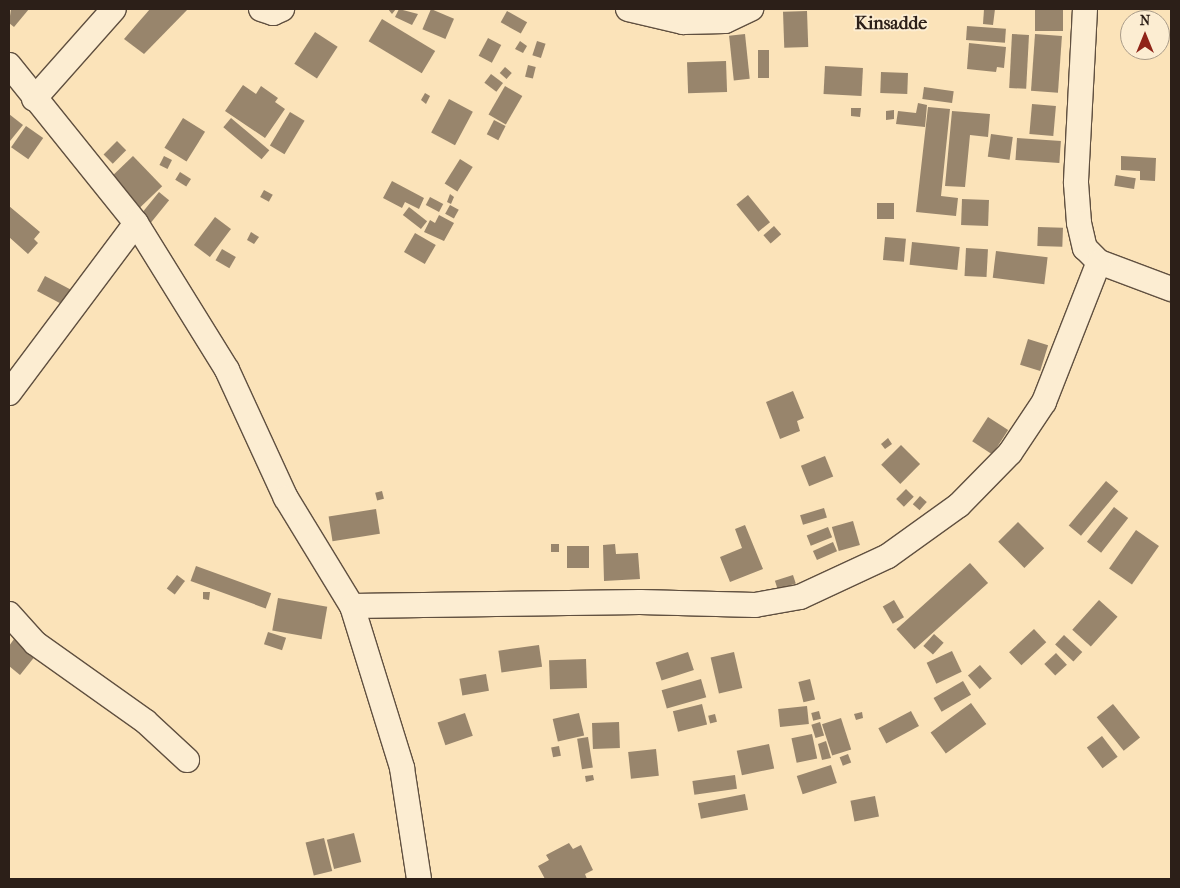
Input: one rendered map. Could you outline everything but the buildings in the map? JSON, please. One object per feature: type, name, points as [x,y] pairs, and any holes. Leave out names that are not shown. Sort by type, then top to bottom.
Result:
[{"type":"street","points":[[34,99],[114,9]]},
{"type":"street","points":[[261,9],[273,13],[282,9]]},
{"type":"street","points":[[628,9],[683,22],[725,21],[750,9]]},
{"type":"street","points":[[1085,9],[1076,183],[1079,223],[1085,248],[1099,262],[1171,289]]},
{"type":"street","points":[[9,65],[34,99],[136,223],[227,370],[286,498],[352,606],[402,768],[419,879]]},
{"type":"street","points":[[9,393],[136,223]]},
{"type":"street","points":[[352,606],[640,602],[755,605],[809,593],[888,556],[959,505],[1010,452],[1044,402],[1099,262]]},
{"type":"street","points":[[9,614],[35,643],[146,722],[187,760]]},
{"type":"district","name":"Kinsadde","points":[[891,24]]}]
